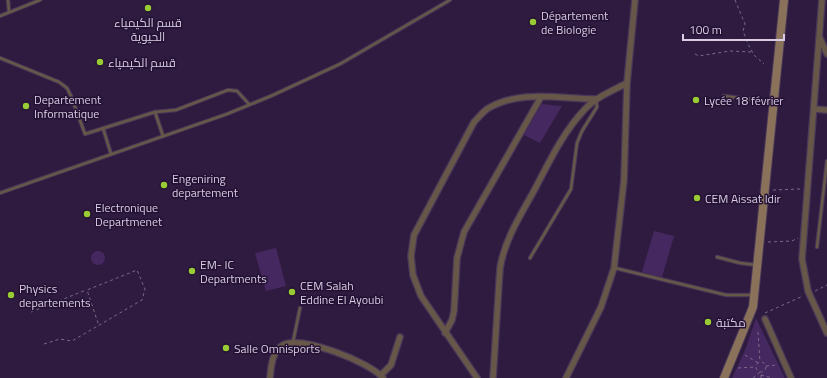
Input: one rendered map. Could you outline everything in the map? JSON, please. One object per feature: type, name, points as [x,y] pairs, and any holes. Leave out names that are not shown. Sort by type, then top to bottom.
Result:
[{"type":"street","points":[[566,378],[601,307],[614,268],[624,180],[627,83],[635,0]]},
{"type":"street","points":[[724,378],[752,307],[784,0]]},
{"type":"street","points":[[822,0],[802,259],[809,293],[827,333]]},
{"type":"street","points":[[819,35],[827,54]]},
{"type":"street","points":[[493,378],[500,268],[503,251],[510,235],[556,150],[573,124],[585,109],[596,99],[627,83]]},
{"type":"street","points":[[477,378],[421,296],[413,275],[411,256],[414,235],[474,122],[487,110],[507,101],[526,96],[596,99]]},
{"type":"street","points":[[445,333],[452,320],[454,311],[457,258],[464,232],[542,97]]},
{"type":"street","points":[[814,109],[827,110]]},
{"type":"street","points":[[764,316],[790,378]]},
{"type":"street","points":[[270,378],[276,352],[283,345],[292,342],[333,351],[360,362],[382,377],[391,366],[400,337]]},
{"type":"lane","points":[[8,0],[9,12]]},
{"type":"lane","points":[[0,16],[40,0]]},
{"type":"lane","points":[[0,193],[249,104],[340,64],[450,0]]},
{"type":"lane","points":[[0,58],[46,76],[67,88],[85,134],[155,112],[176,110],[228,90],[237,91],[249,104]]},
{"type":"lane","points":[[724,96],[774,102]]},
{"type":"lane","points":[[530,258],[571,189],[577,143],[582,131],[597,107],[596,99]]},
{"type":"lane","points":[[155,112],[163,136]]},
{"type":"lane","points":[[103,128],[111,154]]},
{"type":"lane","points":[[817,247],[827,161]]},
{"type":"lane","points":[[717,257],[740,264],[757,265]]},
{"type":"lane","points":[[614,268],[726,295],[753,295]]},
{"type":"lane","points":[[292,342],[300,308]]},
{"type":"path","points":[[735,0],[744,24],[743,31],[753,52],[764,64]]},
{"type":"path","points":[[695,54],[700,56],[730,51],[753,52]]},
{"type":"path","points":[[765,190],[807,188]]},
{"type":"path","points":[[759,242],[785,241],[803,238]]},
{"type":"path","points":[[31,312],[137,270],[145,289],[142,300],[72,341],[60,339],[44,344]]},
{"type":"path","points":[[764,316],[827,285]]},
{"type":"path","points":[[87,290],[99,326]]},
{"type":"path","points":[[758,332],[760,362]]},
{"type":"path","points":[[745,355],[758,363]]},
{"type":"path","points":[[756,367],[760,362]]},
{"type":"path","points":[[760,362],[766,366],[777,365]]},
{"type":"path","points":[[753,378],[765,370],[766,366]]},
{"type":"path","points":[[738,368],[756,367],[761,372],[761,378]]},
{"type":"path","points":[[761,375],[773,378]]},
{"type":"shaded area","points":[[542,104],[562,106],[540,143],[524,135]]},
{"type":"shaded area","points":[[654,231],[674,236],[662,277],[642,272]]},
{"type":"shaded area","points":[[276,248],[286,286],[266,291],[255,253]]},
{"type":"shaded area","points":[[98,251],[103,253],[105,258],[103,263],[98,265],[93,263],[91,258],[93,253]]},
{"type":"shaded area","points":[[756,318],[785,378],[732,378],[745,350]]},
{"type":"place","name":"قسم الكيمياء الحيوية","points":[[148,8]]},
{"type":"place","name":"Département de Biologie","points":[[533,22]]},
{"type":"place","name":"قسم الكيمياء","points":[[100,62]]},
{"type":"place","name":"Lycée 18 février","points":[[696,100]]},
{"type":"place","name":"Departement Informatique","points":[[26,106]]},
{"type":"place","name":"Engeniring departement","points":[[164,185]]},
{"type":"place","name":"CEM Aissat Idir","points":[[697,198]]},
{"type":"place","name":"Electronique Departmenet","points":[[87,214]]},
{"type":"place","name":"EM- IC Departments","points":[[192,271]]},
{"type":"place","name":"CEM Salah Eddine El Ayoubi","points":[[292,292]]},
{"type":"place","name":"Physics departements","points":[[11,295]]},
{"type":"place","name":"مكتبة","points":[[708,322]]},
{"type":"place","name":"Salle Omnisports","points":[[226,348]]}]
